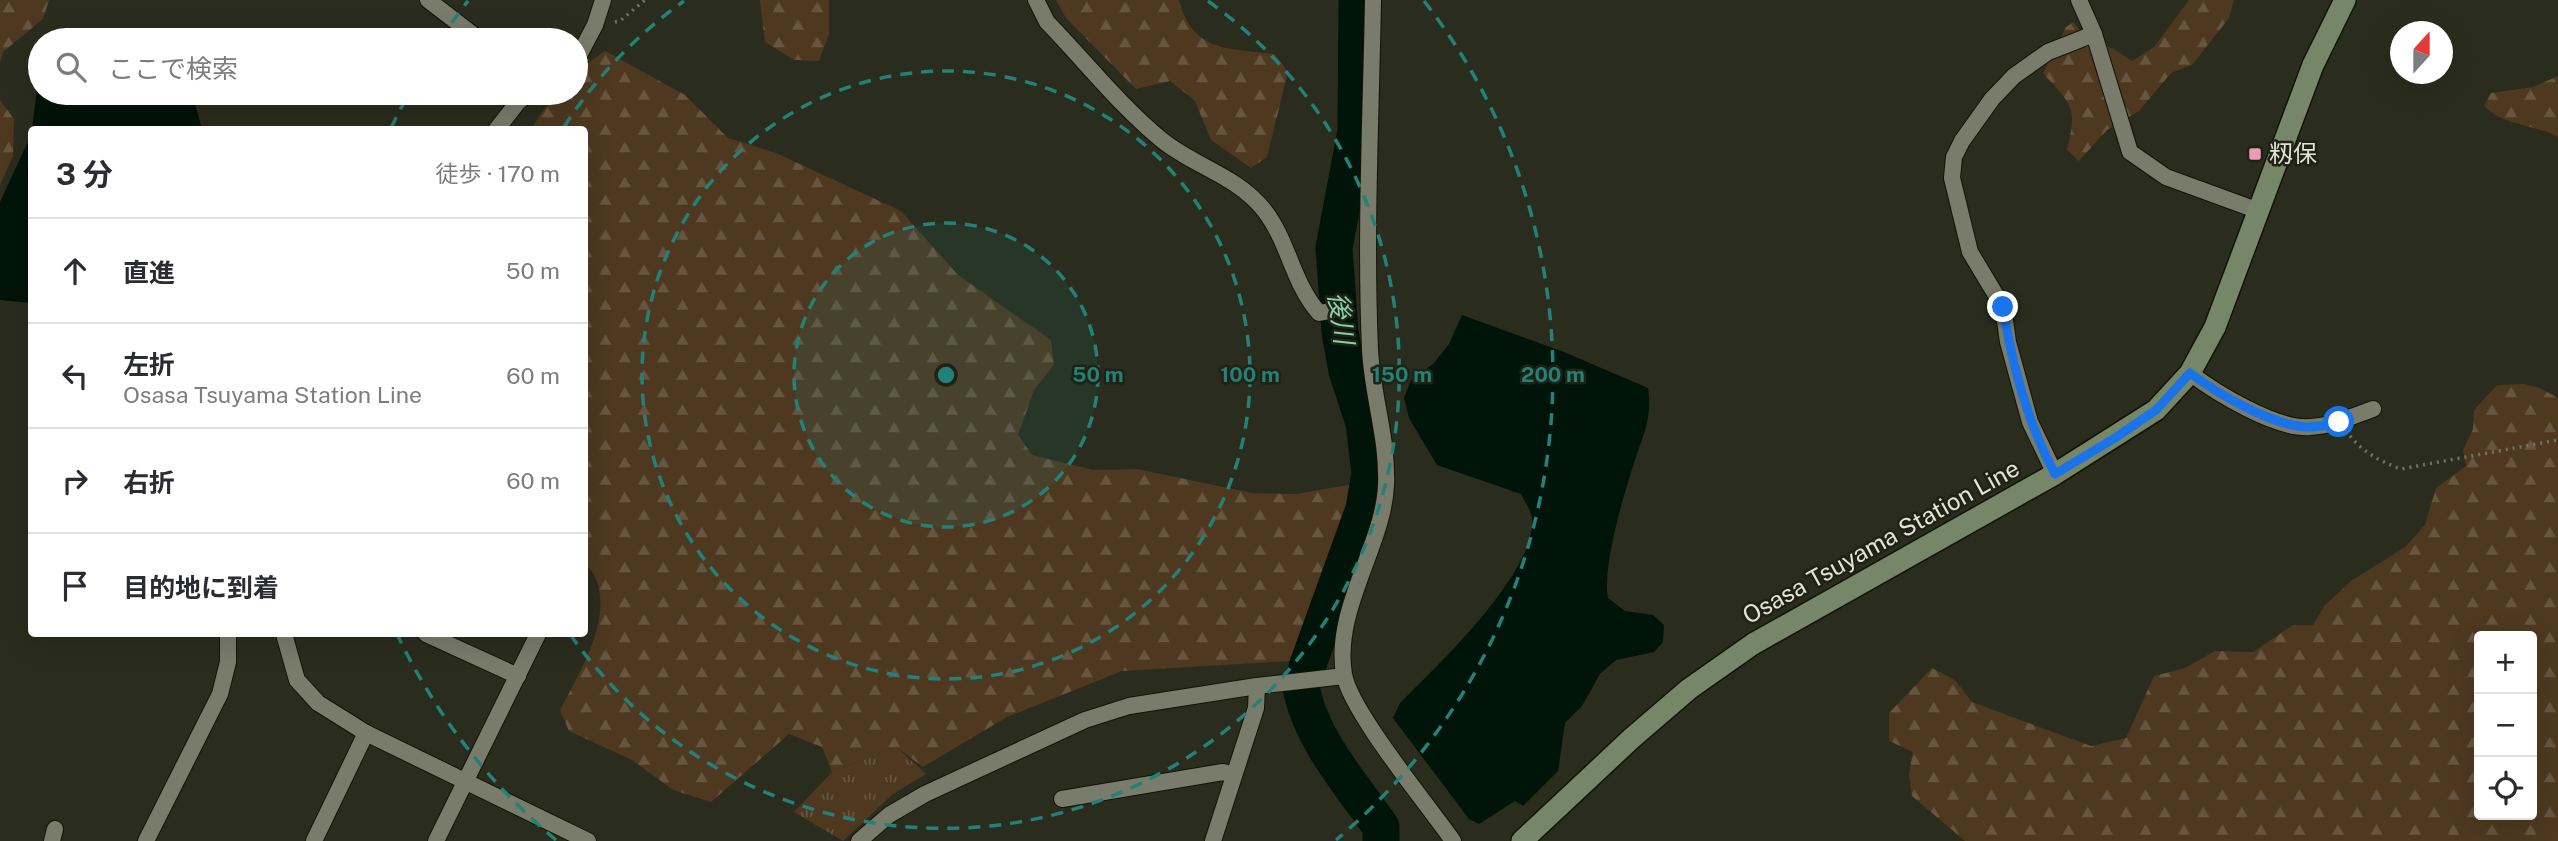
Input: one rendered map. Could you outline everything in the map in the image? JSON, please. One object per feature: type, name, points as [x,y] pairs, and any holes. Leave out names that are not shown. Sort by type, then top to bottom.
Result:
[{"type":"main road","name":"Osasa Tsuyama Station Line","points":[[1522,841],[1661,713],[1753,643],[2055,474],[2156,410],[2190,373],[2215,327],[2336,5]]},
{"type":"street","points":[[428,0],[464,28]]},
{"type":"street","points":[[588,39],[596,25],[603,0]]},
{"type":"street","points":[[1035,0],[1047,22],[1161,139],[1184,157],[1220,173],[1243,188],[1264,210],[1280,235],[1296,281],[1310,303],[1319,313],[1330,311]]},
{"type":"street","points":[[1373,0],[1370,330],[1386,450],[1386,488],[1346,623],[1342,654],[1344,676],[1355,703],[1453,841]]},
{"type":"street","points":[[2079,0],[2094,34],[2130,152],[2166,177],[2259,211]]},
{"type":"street","points":[[2055,474],[2030,422],[2008,342],[2003,307],[1970,252],[1952,178],[1954,157],[1962,141],[1992,99],[2014,76],[2048,52],[2094,34]]},
{"type":"street","points":[[499,126],[514,105]]},
{"type":"street","points":[[2190,373],[2265,416],[2290,425],[2308,428],[2339,422],[2373,408]]},
{"type":"street","points":[[146,841],[220,694],[228,663],[228,637]]},
{"type":"street","points":[[285,637],[297,680],[318,703],[366,733],[588,841]]},
{"type":"street","points":[[433,637],[518,676]]},
{"type":"street","points":[[436,841],[537,637]]},
{"type":"street","points":[[859,841],[889,815],[925,794],[1084,720],[1129,706],[1257,685],[1344,676]]},
{"type":"street","points":[[1213,841],[1256,708],[1257,685]]},
{"type":"street","points":[[314,841],[366,733]]},
{"type":"street","points":[[1062,799],[1223,772],[1234,775]]},
{"type":"path","points":[[596,25],[620,21],[645,0]]},
{"type":"path","points":[[2339,422],[2358,446],[2384,463],[2400,469],[2558,440]]},
{"type":"green space","points":[[0,0],[49,0],[43,19],[32,28],[28,28],[28,31],[3,52],[0,63]]},
{"type":"green space","points":[[760,0],[829,0],[829,34],[819,61],[794,60],[765,42]]},
{"type":"green space","points":[[1056,0],[1179,0],[1193,30],[1203,39],[1228,48],[1275,54],[1288,72],[1267,157],[1251,168],[1211,140],[1195,101],[1170,81],[1136,89],[1066,18]]},
{"type":"green space","points":[[2189,0],[2234,0],[2229,18],[2192,65],[2171,73],[2139,111],[2107,130],[2079,161],[2067,150],[2072,124],[2070,107],[2043,73],[2066,27],[2073,22],[2089,41],[2114,49],[2132,61],[2154,47]]},
{"type":"green space","points":[[605,51],[685,95],[728,138],[776,153],[901,211],[958,275],[1051,340],[1054,365],[1034,390],[1018,435],[1032,455],[1093,470],[1137,469],[1252,493],[1296,494],[1354,484],[1359,505],[1307,643],[1290,661],[1122,671],[1007,717],[923,767],[896,747],[832,772],[822,747],[789,734],[711,802],[673,790],[632,760],[569,731],[560,710],[587,656],[600,616],[600,596],[595,578],[588,567],[588,126],[533,126],[547,105],[588,105],[588,63]]},
{"type":"green space","points":[[2558,76],[2558,137],[2509,121],[2484,106],[2491,93],[2533,87]]},
{"type":"green space","points":[[0,100],[14,119],[13,156],[0,185]]},
{"type":"green space","points":[[2524,384],[2540,388],[2558,398],[2558,841],[1965,841],[1912,796],[1909,774],[1913,752],[1889,741],[1889,713],[1932,668],[1955,680],[1972,702],[2091,746],[2126,738],[2154,676],[2185,668],[2215,651],[2253,652],[2293,625],[2313,625],[2325,605],[2351,581],[2405,547],[2425,525],[2436,488],[2466,466],[2463,450],[2473,429],[2474,410],[2497,385]]},
{"type":"green space","points":[[896,747],[926,774],[893,794],[843,841],[794,812],[832,772]]},
{"type":"shaded area","points":[[35,105],[195,105],[201,126],[32,126]]},
{"type":"shaded area","points":[[28,141],[28,303],[0,300],[0,202]]},
{"type":"shaded area","points":[[1462,315],[1564,352],[1648,388],[1648,418],[1615,532],[1607,585],[1608,598],[1625,611],[1653,615],[1664,625],[1663,642],[1654,652],[1616,660],[1600,674],[1582,706],[1565,723],[1558,771],[1523,806],[1515,801],[1479,824],[1469,819],[1393,718],[1400,703],[1481,618],[1518,565],[1529,541],[1532,516],[1521,494],[1437,465],[1409,418],[1404,398],[1411,380],[1433,364],[1449,344]]},
{"type":"waterway","name":"後川","points":[[1307,667],[1364,509],[1370,473],[1364,423],[1347,371],[1340,332],[1334,248],[1356,131],[1357,0]]},
{"type":"waterway","name":"後川","points":[[1302,692],[1307,710],[1324,746],[1381,827],[1381,841]]},
{"type":"place","name":"籾保","points":[[2255,154]]},
{"type":"route","points":[[2003,307],[2008,342],[2030,422],[2055,474],[2156,410],[2190,373],[2265,416],[2290,425],[2308,428],[2339,422]]}]
